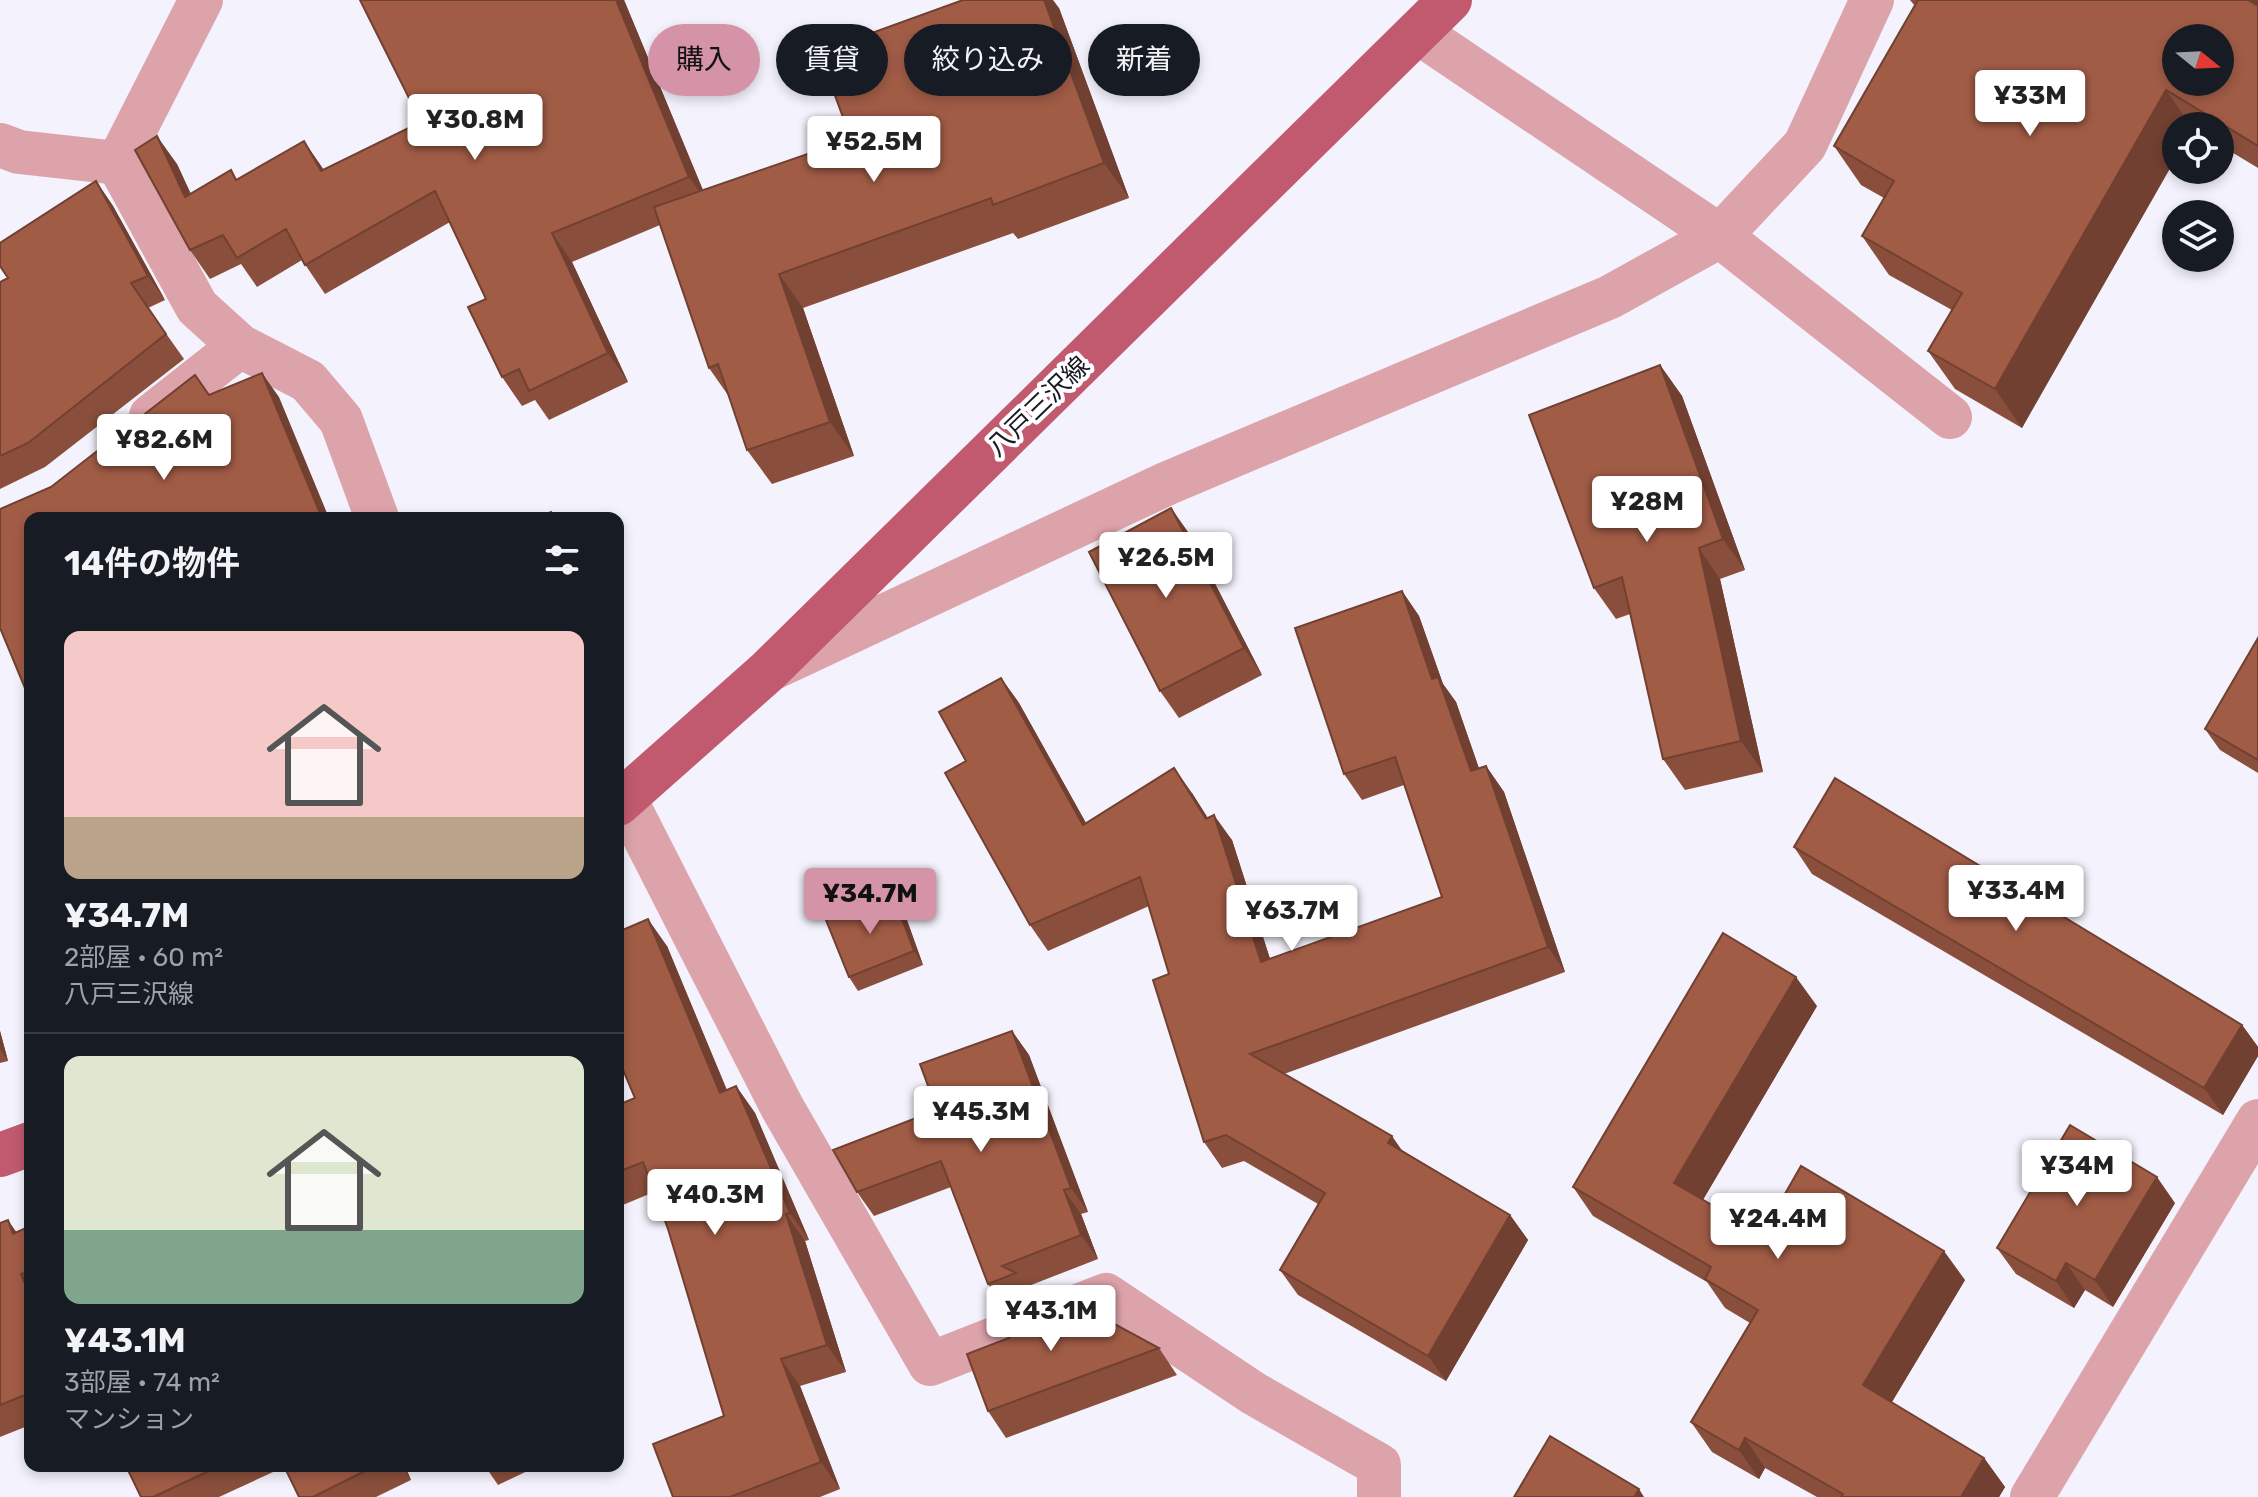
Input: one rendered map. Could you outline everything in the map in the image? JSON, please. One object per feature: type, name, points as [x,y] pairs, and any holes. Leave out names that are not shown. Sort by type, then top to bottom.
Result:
[{"type":"main road","name":"八戸三沢線","points":[[624,800],[768,671],[1450,0]]},
{"type":"main road","points":[[0,1155],[24,1146]]},
{"type":"street","points":[[118,163],[201,0]]},
{"type":"street","points":[[768,671],[1168,483],[1610,297],[1720,236],[1805,145],[1872,0]]},
{"type":"street","points":[[1419,33],[1720,236],[1950,417]]},
{"type":"street","points":[[0,145],[19,152],[118,163]]},
{"type":"street","points":[[118,163],[197,307],[240,346],[308,381],[341,420],[375,512]]},
{"type":"street","points":[[119,441],[240,346]]},
{"type":"street","points":[[624,806],[782,1107],[930,1364],[1106,1295],[1253,1393],[1379,1465],[1379,1497]]},
{"type":"street","points":[[2032,1497],[2258,1121]]},
{"type":"building","points":[[360,0],[616,0],[648,78],[648,96],[656,96],[689,177],[552,233],[608,353],[529,391],[519,369],[502,377],[468,307],[486,299],[435,191],[305,265],[286,229],[237,258],[223,235],[190,250],[135,150],[157,136],[185,197],[231,170],[236,180],[304,141],[321,171],[421,122]]},
{"type":"building","points":[[963,0],[1044,0],[1053,24],[904,24],[904,96],[1072,96],[1072,76],[1104,163],[993,205],[991,198],[779,274],[830,422],[747,450],[718,364],[709,368],[654,207],[851,139],[835,96],[888,96],[888,27]]},
{"type":"building","points":[[1918,0],[2248,0],[2258,6],[2258,146],[2234,131],[2234,112],[2202,112],[2176,96],[2234,96],[2234,24],[2162,24],[2163,96],[1995,389],[1928,351],[1962,293],[1862,236],[1894,181],[1834,146]]},
{"type":"building","points":[[96,181],[148,276],[131,283],[166,334],[28,443],[0,456],[0,282],[8,278],[0,266],[0,243]]},
{"type":"building","points":[[1660,365],[1723,539],[1699,548],[1741,741],[1663,759],[1622,577],[1594,588],[1529,415]]},
{"type":"building","points":[[262,373],[320,512],[24,512],[24,686],[0,628],[0,509],[51,487],[195,375],[209,395]]},
{"type":"building","points":[[1171,508],[1244,648],[1160,691],[1089,552]]},
{"type":"building","points":[[1402,591],[1432,679],[1438,677],[1471,771],[1486,766],[1548,947],[1250,1054],[1392,1136],[1388,1143],[1510,1215],[1428,1356],[1280,1270],[1325,1193],[1226,1135],[1204,1142],[1153,980],[1169,974],[1140,877],[1030,925],[945,773],[966,761],[939,712],[1001,678],[1083,825],[1174,768],[1206,819],[1214,815],[1261,962],[1442,897],[1395,757],[1344,774],[1295,628]]},
{"type":"building","points":[[2258,638],[2258,760],[2205,729]]},
{"type":"building","points":[[1835,778],[2242,1025],[2204,1088],[1794,847]]},
{"type":"building","points":[[893,895],[914,951],[849,977],[826,920]]},
{"type":"building","points":[[648,919],[720,1093],[736,1086],[790,1213],[786,1214],[827,1345],[781,1359],[821,1462],[730,1497],[673,1497],[653,1444],[724,1416],[668,1229],[643,1162],[624,1170],[624,1103],[635,1098],[624,1072],[624,929]]},
{"type":"building","points":[[1723,933],[1796,977],[1674,1183],[1762,1234],[1801,1166],[1944,1251],[1863,1385],[1984,1458],[1961,1497],[1841,1497],[1843,1494],[1745,1438],[1739,1450],[1691,1422],[1758,1310],[1705,1279],[1711,1267],[1573,1187]]},
{"type":"building","points":[[1012,1031],[1071,1188],[1064,1190],[1081,1235],[1002,1266],[1016,1273],[988,1284],[941,1161],[857,1192],[833,1150],[937,1110],[920,1064]]},
{"type":"building","points":[[2070,1125],[2157,1177],[2095,1280],[2066,1263],[2056,1281],[1997,1248]]},
{"type":"building","points":[[8,1220],[13,1234],[24,1229],[24,1273],[21,1274],[24,1281],[24,1395],[0,1405],[0,1223]]},
{"type":"building","points":[[1072,1301],[1159,1348],[988,1411],[967,1354],[1009,1338],[1005,1328]]},
{"type":"building","points":[[1550,1436],[1639,1489],[1634,1497],[1514,1497]]},
{"type":"building","points":[[129,1472],[207,1472],[153,1497],[141,1497]]},
{"type":"building","points":[[287,1472],[363,1472],[313,1497],[299,1497]]}]
